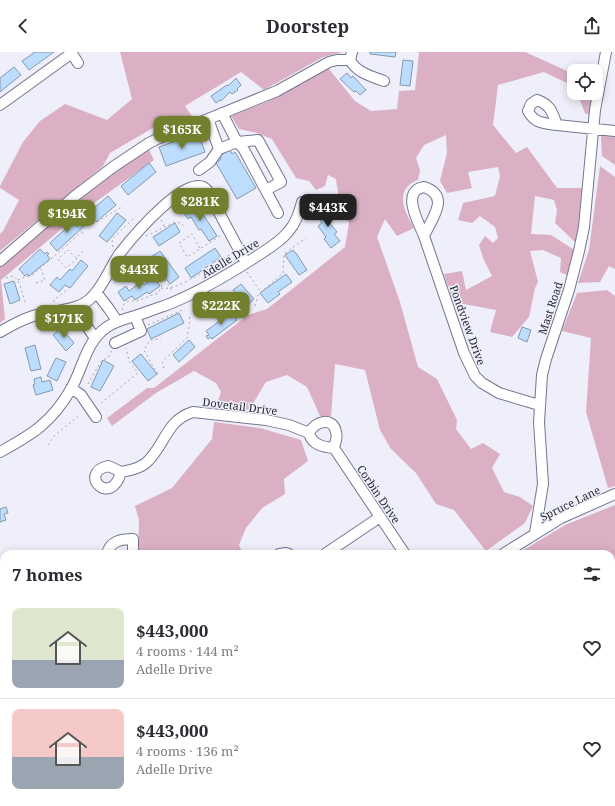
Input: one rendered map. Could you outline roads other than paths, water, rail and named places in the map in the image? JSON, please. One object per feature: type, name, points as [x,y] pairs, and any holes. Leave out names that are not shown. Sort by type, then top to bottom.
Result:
[{"type":"street","points":[[0,105],[71,52],[78,63]]},
{"type":"street","name":"Mast Road","points":[[535,533],[542,496],[543,479],[539,422],[542,374],[569,290],[584,227],[593,129],[599,84],[606,52]]},
{"type":"street","points":[[0,260],[75,196],[134,152],[159,138],[277,91],[329,62],[351,56],[353,65],[361,71],[384,81]]},
{"type":"street","points":[[222,114],[243,148],[278,213]]},
{"type":"street","points":[[208,119],[219,149]]},
{"type":"street","points":[[557,125],[615,131]]},
{"type":"street","points":[[199,170],[210,162],[219,149],[238,142],[258,140],[281,182],[266,190]]},
{"type":"street","points":[[0,332],[19,321],[32,316],[74,308],[85,303],[96,292],[130,241],[157,212],[189,187],[204,187],[239,249],[246,267]]},
{"type":"street","name":"Adelle Drive","points":[[0,452],[29,435],[48,421],[71,388],[95,338],[107,326],[117,321],[167,305],[246,267],[288,232],[297,218],[302,202]]},
{"type":"street","name":"Pondview Drive","points":[[424,236],[464,353],[474,376],[482,383],[499,393],[539,405]]},
{"type":"street","points":[[96,292],[117,321]]},
{"type":"street","points":[[74,308],[95,338]]},
{"type":"street","points":[[118,342],[141,332],[135,316]]},
{"type":"street","points":[[71,388],[81,395],[96,417]]},
{"type":"street","name":"Dovetail Drive","points":[[121,472],[137,468],[149,460],[172,426],[185,414],[193,412],[266,420],[289,425],[309,432]]},
{"type":"street","points":[[328,422],[336,431],[337,437],[334,448],[325,448],[318,445],[310,438],[309,432],[312,427],[317,423],[328,422]]},
{"type":"street","name":"Corbin Drive","points":[[334,448],[402,550]]},
{"type":"street","name":"Spruce Lane","points":[[535,533],[566,516],[615,494]]},
{"type":"street","points":[[331,550],[380,517]]},
{"type":"street","points":[[509,550],[535,533]]},
{"type":"street","points":[[109,550],[111,546],[121,539],[132,539],[133,550]]}]
